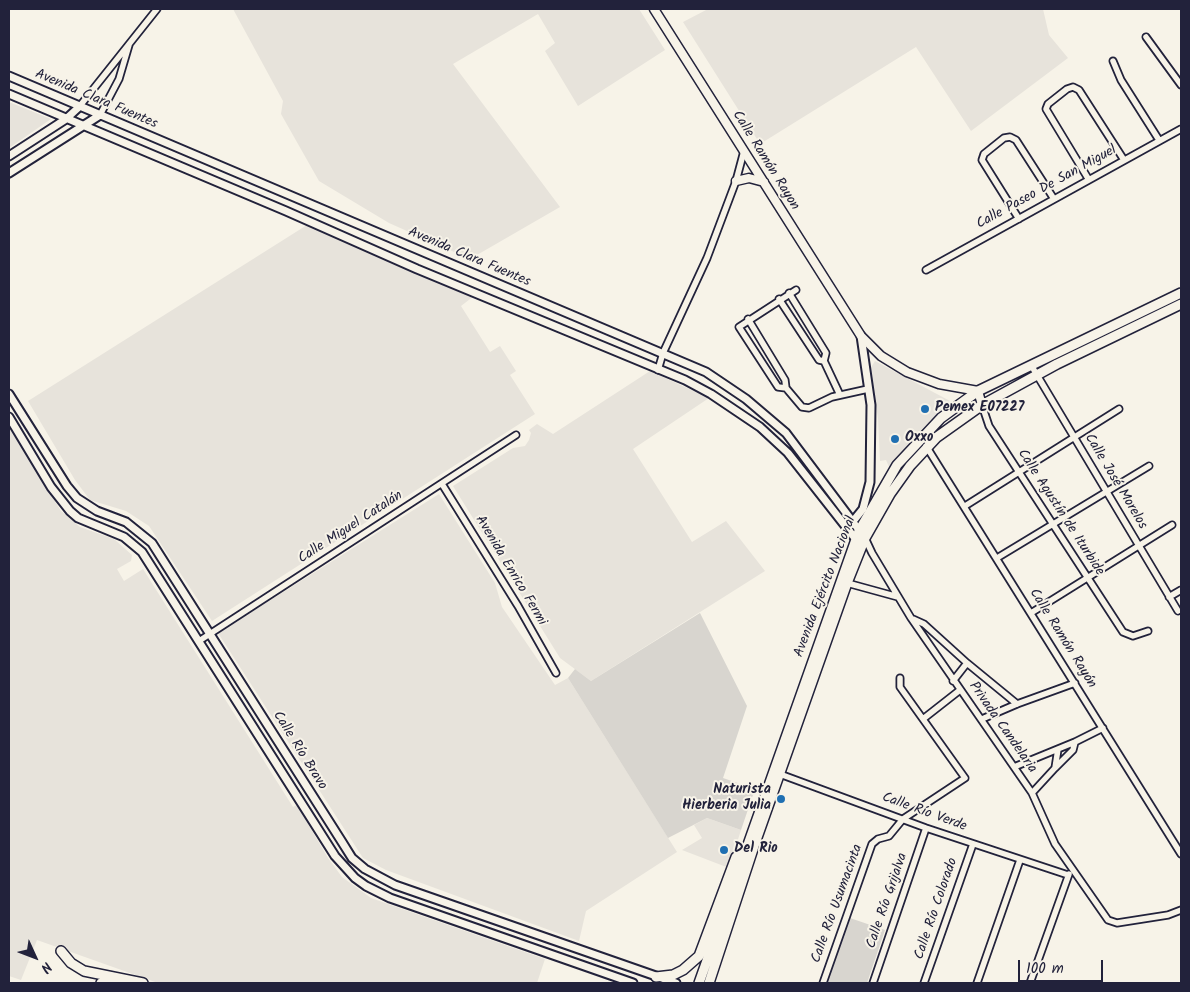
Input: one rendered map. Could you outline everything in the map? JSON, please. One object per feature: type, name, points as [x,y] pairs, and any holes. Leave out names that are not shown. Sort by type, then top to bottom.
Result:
[{"type":"main road","name":"Calle Ramón Rayon","points":[[654,9],[861,336],[881,356],[907,372],[940,384],[978,391]]},
{"type":"main road","points":[[736,181],[749,178],[764,182]]},
{"type":"main road","name":"Avenida Ejército Nacional","points":[[710,983],[776,772],[860,539],[889,477],[920,439],[941,418],[978,391],[1181,293]]},
{"type":"main road","name":"Avenida Ejército Nacional","points":[[699,983],[744,852],[847,583],[860,539],[890,494],[910,466],[927,447],[952,424],[982,404],[1036,374],[1181,304]]},
{"type":"main road","points":[[978,391],[982,404]]},
{"type":"main road","points":[[656,977],[683,970],[699,956],[736,857],[744,852]]},
{"type":"main road","points":[[705,983],[716,932]]},
{"type":"main road","points":[[60,951],[71,964],[84,971],[143,983]]},
{"type":"main road","points":[[101,983],[120,983]]},
{"type":"street","points":[[9,156],[66,119],[80,107],[157,9]]},
{"type":"street","points":[[1146,37],[1181,85]]},
{"type":"street","points":[[9,172],[100,115],[119,79],[130,43]]},
{"type":"street","points":[[1113,61],[1121,80],[1159,140]]},
{"type":"street","name":"Avenida Clara Fuentes","points":[[9,76],[706,372],[731,388],[766,415],[786,434],[853,522],[860,539]]},
{"type":"street","points":[[1089,180],[1046,109],[1048,104],[1067,89],[1073,87],[1079,90],[1124,160]]},
{"type":"street","name":"Avenida Clara Fuentes","points":[[9,94],[711,394],[760,427],[800,467],[846,528],[860,539]]},
{"type":"street","name":"Calle Paseo De San Miguel","points":[[926,270],[1181,129]]},
{"type":"street","points":[[1018,219],[982,160],[984,154],[1004,138],[1010,136],[1016,140],[1054,199]]},
{"type":"street","points":[[658,370],[663,353],[707,258],[736,181],[744,151]]},
{"type":"street","points":[[796,290],[739,324],[739,327],[778,387],[786,388],[806,408],[840,395],[868,389]]},
{"type":"street","points":[[789,293],[826,353],[824,362],[840,395]]},
{"type":"street","points":[[779,299],[818,360],[824,362]]},
{"type":"street","points":[[748,319],[786,380],[786,388]]},
{"type":"street","points":[[846,528],[863,509],[870,482],[872,439],[861,336]]},
{"type":"street","name":"Calle José Morelos","points":[[1031,365],[1178,611]]},
{"type":"street","name":"Calle Río Bravo","points":[[9,394],[67,486],[85,504],[126,522],[148,538],[352,858],[375,876],[676,983]]},
{"type":"street","name":"Calle Agustín de Iturbide","points":[[982,404],[989,426],[1123,632],[1133,636],[1148,631]]},
{"type":"street","points":[[965,506],[1073,436],[1119,410]]},
{"type":"street","name":"Calle Río Bravo","points":[[9,417],[62,503],[78,518],[124,537],[142,552],[338,861],[366,886],[390,898],[633,983]]},
{"type":"street","name":"Calle Miguel Catalán","points":[[199,641],[516,435]]},
{"type":"street","name":"Calle Ramón Rayón","points":[[920,439],[965,506],[1181,854]]},
{"type":"street","points":[[997,558],[1149,466]]},
{"type":"street","name":"Avenida Enrico Fermi","points":[[442,484],[518,606],[556,673]]},
{"type":"street","points":[[1031,613],[1087,576],[1172,525]]},
{"type":"street","name":"Privada Candelaria","points":[[860,539],[872,553],[911,618],[953,681],[982,719],[1032,793],[1070,873],[1108,920],[1117,923],[1168,915],[1181,910]]},
{"type":"street","points":[[847,583],[898,597]]},
{"type":"street","points":[[1169,597],[1181,590]]},
{"type":"street","points":[[911,618],[924,624],[967,663],[1017,704]]},
{"type":"street","points":[[953,681],[967,663]]},
{"type":"street","points":[[900,678],[900,688],[965,778],[902,819]]},
{"type":"street","points":[[982,719],[1075,683]]},
{"type":"street","points":[[923,718],[960,690]]},
{"type":"street","points":[[1014,767],[1075,742],[1103,728]]},
{"type":"street","points":[[1032,793],[1070,755],[1075,742]]},
{"type":"street","points":[[1055,768],[1058,749]]},
{"type":"street","name":"Calle Río Verde","points":[[776,772],[926,828],[1020,860],[1070,873]]},
{"type":"street","points":[[297,796],[305,784]]},
{"type":"street","name":"Calle Río Usumacinta","points":[[823,983],[872,844],[878,839],[890,836],[902,819]]},
{"type":"street","name":"Calle Río Grijalva","points":[[873,983],[926,828]]},
{"type":"street","name":"Calle Río Colorado","points":[[924,983],[973,844]]},
{"type":"street","points":[[977,983],[1020,860]]},
{"type":"street","points":[[1030,983],[1070,873]]},
{"type":"street","points":[[546,951],[552,939]]},
{"type":"street","points":[[593,968],[596,956]]},
{"type":"shaded area","points":[[233,9],[639,9],[665,50],[578,106],[545,51],[555,43],[538,14],[453,64],[560,207],[470,259],[389,223],[319,181],[281,114],[283,101]]},
{"type":"shaded area","points":[[708,9],[1043,9],[1049,35],[1068,58],[971,131],[916,47],[760,144],[683,22]]},
{"type":"shaded area","points":[[9,102],[51,119],[9,148]]},
{"type":"shaded area","points":[[307,225],[474,296],[461,306],[490,352],[500,346],[516,371],[510,375],[535,414],[212,621],[149,526],[126,511],[90,500],[75,480],[28,401]]},
{"type":"shaded area","points":[[875,361],[950,401],[911,440],[890,469],[886,460],[880,461],[878,418],[870,369]]},
{"type":"shaded area","points":[[650,371],[709,398],[633,449],[692,542],[726,521],[765,571],[591,681],[560,658],[453,486],[513,448],[525,446],[531,433],[529,430],[537,424],[553,434]]},
{"type":"shaded area","points":[[9,427],[61,511],[80,527],[114,539],[132,555],[131,561],[117,569],[124,581],[143,569],[293,807],[297,805],[328,858],[342,877],[371,898],[545,959],[537,983],[158,983],[37,940],[21,980],[9,976]]},
{"type":"shaded area","points":[[439,494],[495,583],[502,607],[555,685],[568,678],[677,852],[586,911],[579,941],[386,870],[363,858],[218,633]]},
{"type":"shaded area","points":[[700,613],[747,706],[723,778],[755,789],[741,830],[707,818],[668,838],[568,678],[575,669],[591,681]]},
{"type":"shaded area","points":[[707,818],[741,830],[729,868],[682,850],[702,838],[694,825]]},
{"type":"shaded area","points":[[850,918],[885,930],[867,983],[827,983]]},
{"type":"place","name":"Pemex E07227","points":[[925,409]]},
{"type":"place","name":"Oxxo","points":[[895,439]]},
{"type":"place","name":"Naturista Hierberia Julia","points":[[781,799]]},
{"type":"place","name":"Del Rio","points":[[724,850]]}]
